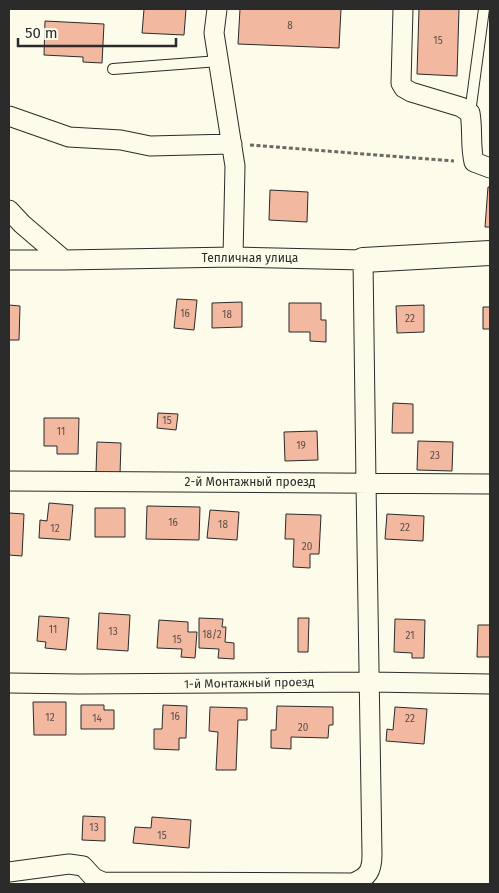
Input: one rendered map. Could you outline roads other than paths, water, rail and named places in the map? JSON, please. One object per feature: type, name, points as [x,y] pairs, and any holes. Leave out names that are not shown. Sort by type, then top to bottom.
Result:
[{"type":"street","points":[[217,9],[214,33],[236,166],[233,257]]},
{"type":"street","points":[[403,9],[401,83],[404,88],[411,92],[461,107],[470,113],[472,153],[482,165]]},
{"type":"street","points":[[9,116],[69,137],[121,140],[150,146],[232,144]]},
{"type":"street","points":[[9,210],[22,224],[64,260]]},
{"type":"street","name":"Тепличная улица","points":[[9,260],[233,257],[363,260],[490,253]]},
{"type":"street","points":[[9,872],[69,864],[83,866],[94,878],[103,882],[354,883],[362,880],[367,875],[372,866],[363,260]]},
{"type":"street","name":"2-й Монтажный проезд","points":[[9,481],[490,484]]},
{"type":"street","name":"1-й Монтажный проезд","points":[[9,683],[370,682],[490,684]]},
{"type":"lane","points":[[470,113],[484,9]]},
{"type":"lane","points":[[113,69],[219,60]]}]
